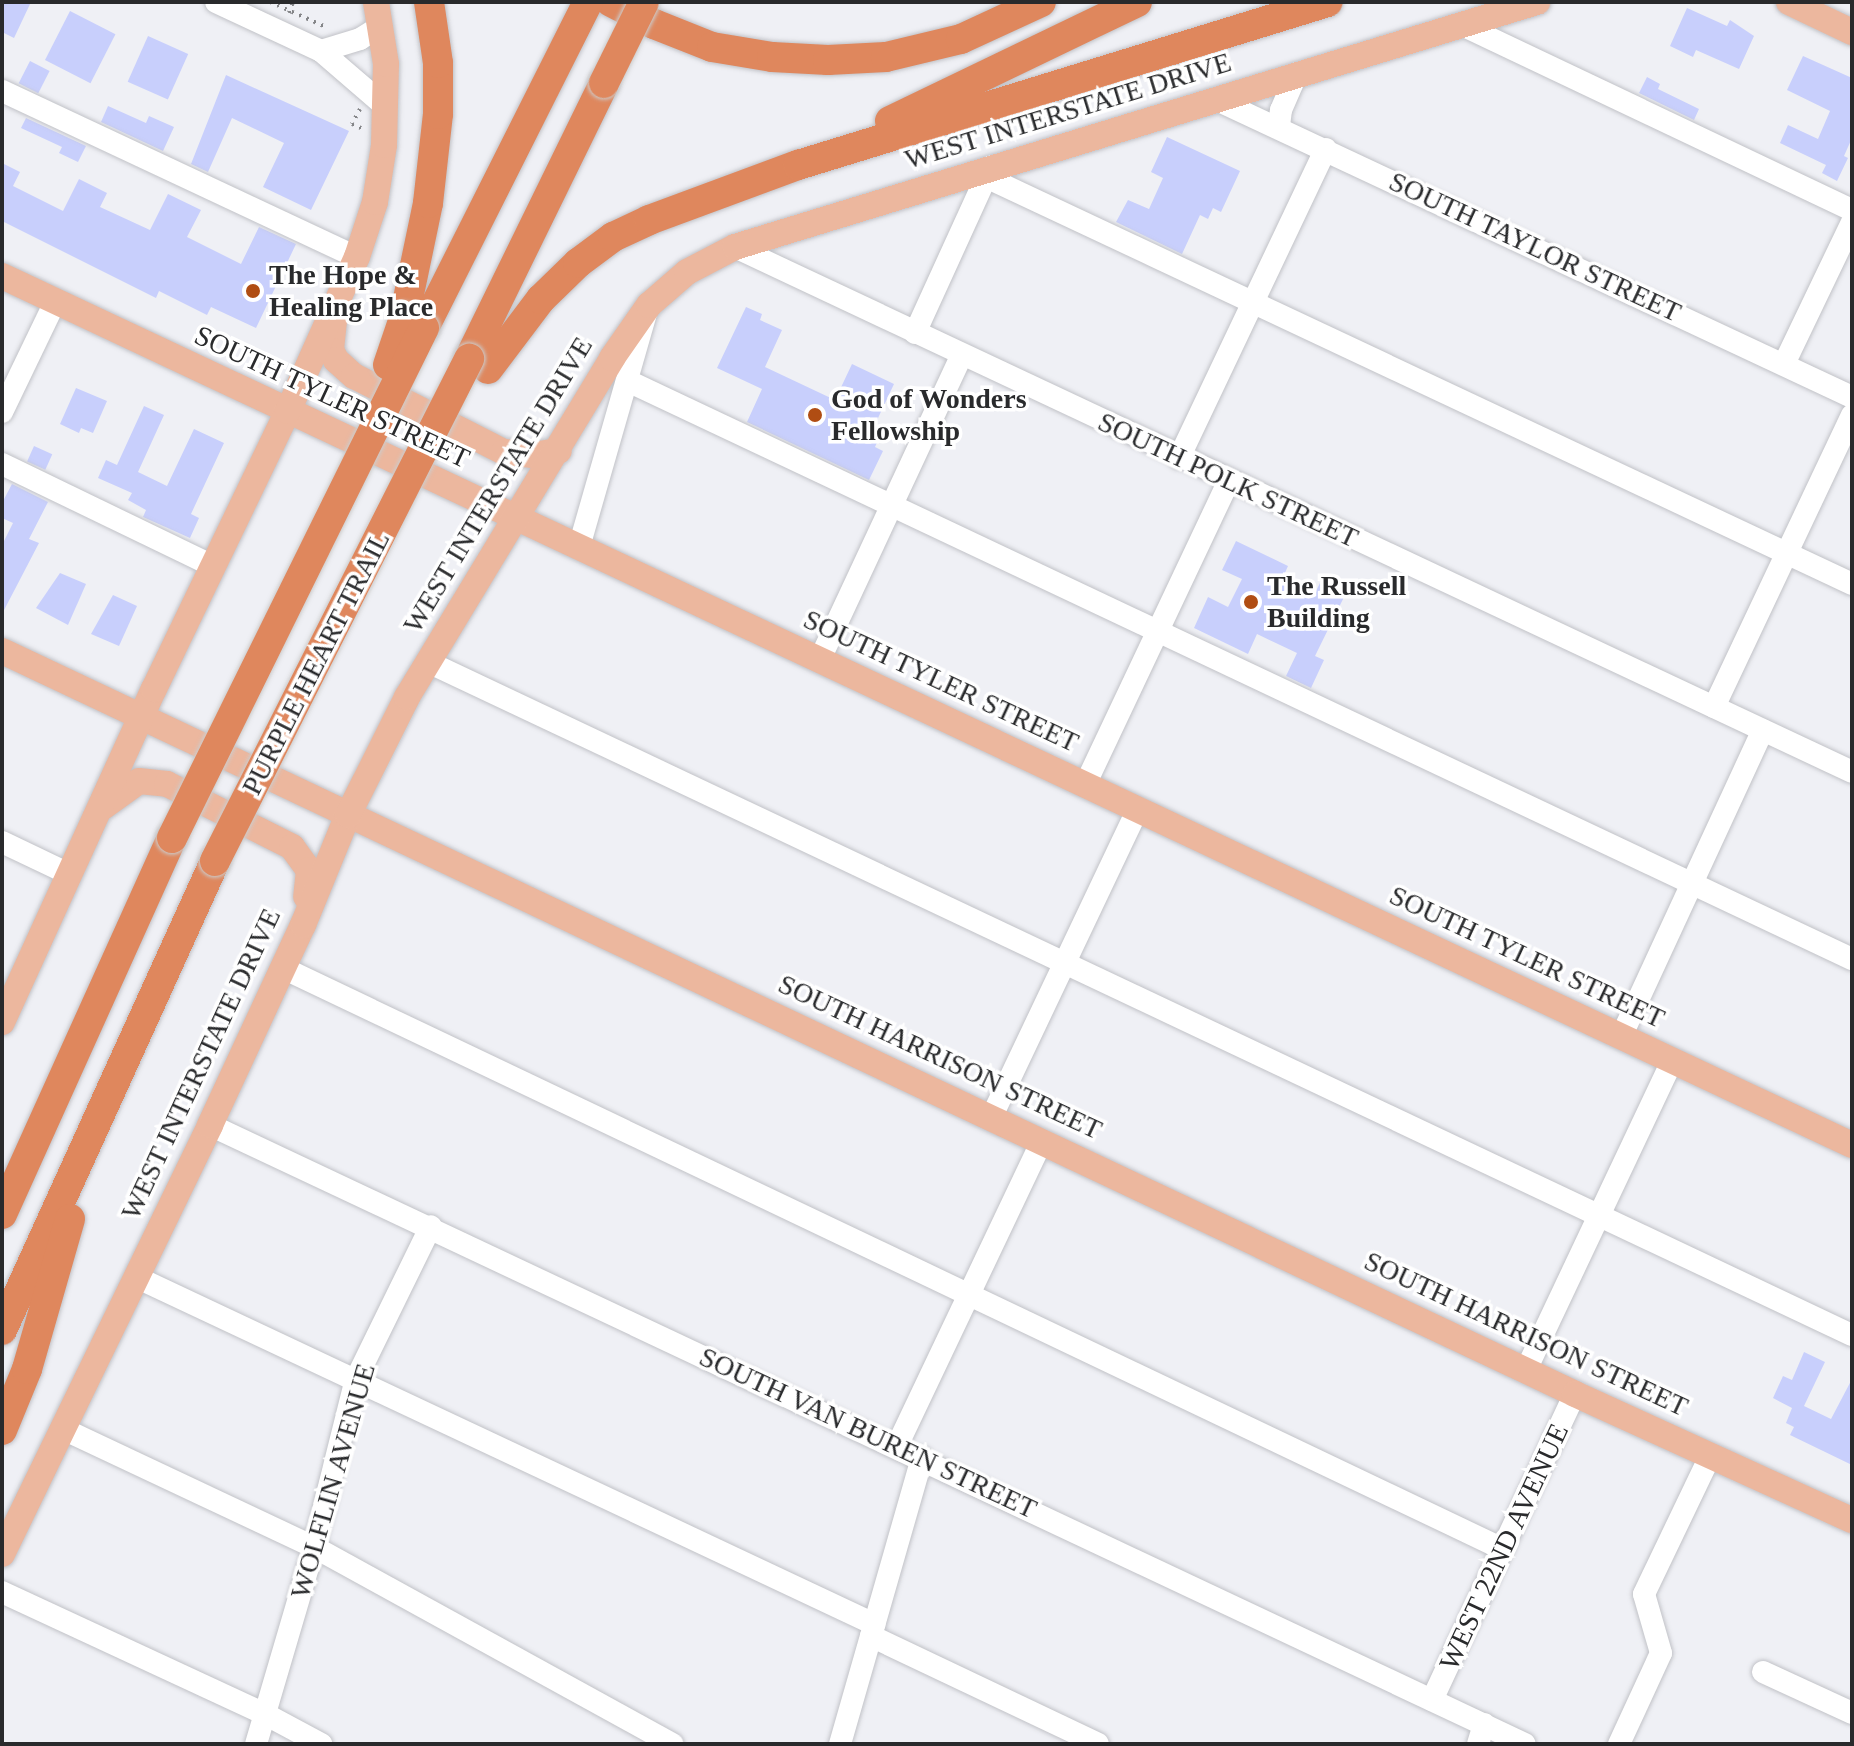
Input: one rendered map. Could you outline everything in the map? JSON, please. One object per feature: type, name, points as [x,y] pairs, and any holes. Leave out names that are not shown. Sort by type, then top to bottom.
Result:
[{"type":"highway","points":[[414,323],[438,114],[438,63],[429,2]]},
{"type":"highway","points":[[478,364],[604,83],[644,2]]},
{"type":"highway","points":[[414,323],[559,60],[594,3],[712,47],[772,57],[828,60],[886,57],[961,39],[1041,2]]},
{"type":"highway","points":[[478,364],[578,263],[613,237],[649,220],[798,165],[1328,2]]},
{"type":"highway","points":[[798,165],[1136,3]]},
{"type":"highway","name":"PURPLE HEART TRAIL","points":[[2,1214],[172,838],[358,460],[414,323]]},
{"type":"highway","name":"PURPLE HEART TRAIL","points":[[2,1330],[215,861],[407,484],[478,364]]},
{"type":"highway","points":[[2,1430],[27,1369],[97,1125]]},
{"type":"main road","name":"WEST INTERSTATE DRIVE","points":[[2,1554],[210,1125],[303,925],[348,815],[428,662],[559,451],[612,358],[649,305],[687,272],[735,247],[989,172],[1297,73],[1537,2]]},
{"type":"main road","points":[[1789,2],[1852,32]]},
{"type":"main road","points":[[2,1022],[357,257],[380,177],[374,106],[386,64],[378,14]]},
{"type":"main road","name":"SOUTH TYLER STREET","points":[[2,276],[1852,1145]]},
{"type":"main road","points":[[337,301],[331,350],[336,360],[354,376],[504,452],[533,455],[559,451]]},
{"type":"main road","name":"SOUTH HARRISON STREET","points":[[2,651],[1575,1394],[1852,1520]]},
{"type":"main road","points":[[102,808],[139,781],[167,784],[292,847],[309,870],[303,925]]},
{"type":"street","points":[[216,2],[321,51],[374,106]]},
{"type":"street","points":[[321,51],[360,39],[378,14]]},
{"type":"street","points":[[1460,24],[1852,210]]},
{"type":"street","points":[[1279,126],[1281,110],[1297,73]]},
{"type":"street","points":[[2,91],[357,257]]},
{"type":"street","name":"SOUTH TAYLOR STREET","points":[[1217,100],[1279,126],[1852,397]]},
{"type":"street","points":[[1179,458],[1326,149]]},
{"type":"street","points":[[915,333],[989,172],[1253,304],[1852,584]]},
{"type":"street","points":[[1784,364],[1852,222]]},
{"type":"street","name":"SOUTH POLK STREET","points":[[735,247],[1852,772]]},
{"type":"street","points":[[2,412],[55,302]]},
{"type":"street","points":[[579,547],[649,305]]},
{"type":"street","points":[[820,659],[962,355]]},
{"type":"street","points":[[628,381],[1852,959]]},
{"type":"street","points":[[1714,707],[1852,415]]},
{"type":"street","points":[[2,464],[213,566]]},
{"type":"street","points":[[1085,785],[1229,481]]},
{"type":"street","points":[[428,662],[1852,1335]]},
{"type":"street","points":[[1621,1037],[1763,730]]},
{"type":"street","points":[[992,1116],[1137,810]]},
{"type":"street","points":[[2,842],[69,874]]},
{"type":"street","points":[[283,968],[1503,1549]]},
{"type":"street","points":[[1526,1370],[1672,1061]]},
{"type":"street","name":"SOUTH VAN BUREN STREET","points":[[210,1125],[431,1226],[1432,1700],[1481,1734],[1525,1744]]},
{"type":"street","points":[[897,1446],[1042,1141]]},
{"type":"street","name":"WOLFLIN AVENUE","points":[[256,1744],[314,1547],[356,1379],[431,1226]]},
{"type":"street","points":[[136,1277],[356,1379],[872,1630],[1098,1744]]},
{"type":"street","name":"WEST 22ND AVENUE","points":[[1432,1700],[1575,1394]]},
{"type":"street","points":[[63,1429],[314,1547],[673,1744]]},
{"type":"street","points":[[1619,1744],[1661,1653],[1644,1594],[1710,1456]]},
{"type":"street","points":[[840,1744],[922,1458]]},
{"type":"street","points":[[2,1592],[265,1714],[321,1744]]},
{"type":"street","points":[[1763,1672],[1852,1713]]},
{"type":"path","points":[[270,2],[336,30]]},
{"type":"path","points":[[352,124],[374,106]]},
{"type":"building","points":[[2,2],[31,2],[14,38],[2,32]]},
{"type":"building","points":[[1687,8],[1727,26],[1730,20],[1754,36],[1739,69],[1696,50],[1693,57],[1670,46]]},
{"type":"building","points":[[70,11],[115,34],[90,83],[45,60]]},
{"type":"building","points":[[148,36],[188,54],[168,100],[128,82]]},
{"type":"building","points":[[1803,56],[1852,78],[1852,138],[1844,156],[1848,158],[1837,181],[1822,173],[1826,165],[1780,143],[1788,125],[1818,139],[1830,111],[1787,90]]},
{"type":"building","points":[[30,61],[50,71],[38,93],[19,83]]},
{"type":"building","points":[[226,75],[349,131],[311,210],[263,187],[284,143],[232,118],[208,172],[191,164]]},
{"type":"building","points":[[1647,77],[1660,84],[1658,89],[1699,109],[1694,120],[1639,93]]},
{"type":"building","points":[[108,106],[146,123],[149,116],[174,127],[163,151],[101,122]]},
{"type":"building","points":[[26,118],[86,146],[78,162],[59,153],[62,147],[21,128]]},
{"type":"building","points":[[1167,137],[1240,171],[1221,212],[1213,208],[1208,219],[1200,215],[1182,254],[1116,222],[1128,200],[1149,209],[1163,178],[1151,172]]},
{"type":"building","points":[[2,163],[20,172],[13,186],[63,211],[79,179],[107,193],[100,207],[150,230],[168,194],[201,210],[187,237],[241,264],[259,227],[296,244],[256,328],[211,307],[207,315],[159,291],[156,298],[2,221]]},
{"type":"building","name":"God of Wonders Fellowship","points":[[746,307],[762,314],[760,320],[782,330],[765,367],[835,400],[852,364],[894,384],[871,433],[879,438],[875,447],[883,451],[869,480],[747,422],[762,389],[717,368]]},
{"type":"building","points":[[76,388],[107,401],[93,433],[81,428],[79,433],[60,424]]},
{"type":"building","points":[[144,406],[164,415],[138,472],[167,486],[194,429],[224,443],[191,514],[199,518],[190,538],[143,517],[146,510],[128,500],[132,493],[98,478],[106,460],[117,465]]},
{"type":"building","points":[[34,446],[52,454],[45,470],[27,462]]},
{"type":"building","points":[[12,484],[48,502],[29,539],[39,543],[2,614],[2,545],[13,523],[2,518],[2,503]]},
{"type":"building","points":[[1236,541],[1288,566],[1284,575],[1316,591],[1320,583],[1345,595],[1315,656],[1324,660],[1311,688],[1286,676],[1297,653],[1257,634],[1248,654],[1194,628],[1208,597],[1228,607],[1242,579],[1222,570]]},
{"type":"building","points":[[60,573],[86,584],[68,625],[36,608]]},
{"type":"building","points":[[113,595],[137,606],[119,646],[91,634]]},
{"type":"building","points":[[1804,1352],[1825,1362],[1804,1406],[1831,1419],[1852,1379],[1852,1465],[1790,1435],[1794,1427],[1786,1423],[1792,1408],[1773,1398],[1783,1376],[1792,1380]]},
{"type":"place","name":"The Hope & Healing Place","points":[[253,291]]},
{"type":"place","name":"God of Wonders Fellowship","points":[[815,415]]},
{"type":"place","name":"The Russell Building","points":[[1251,602]]}]
